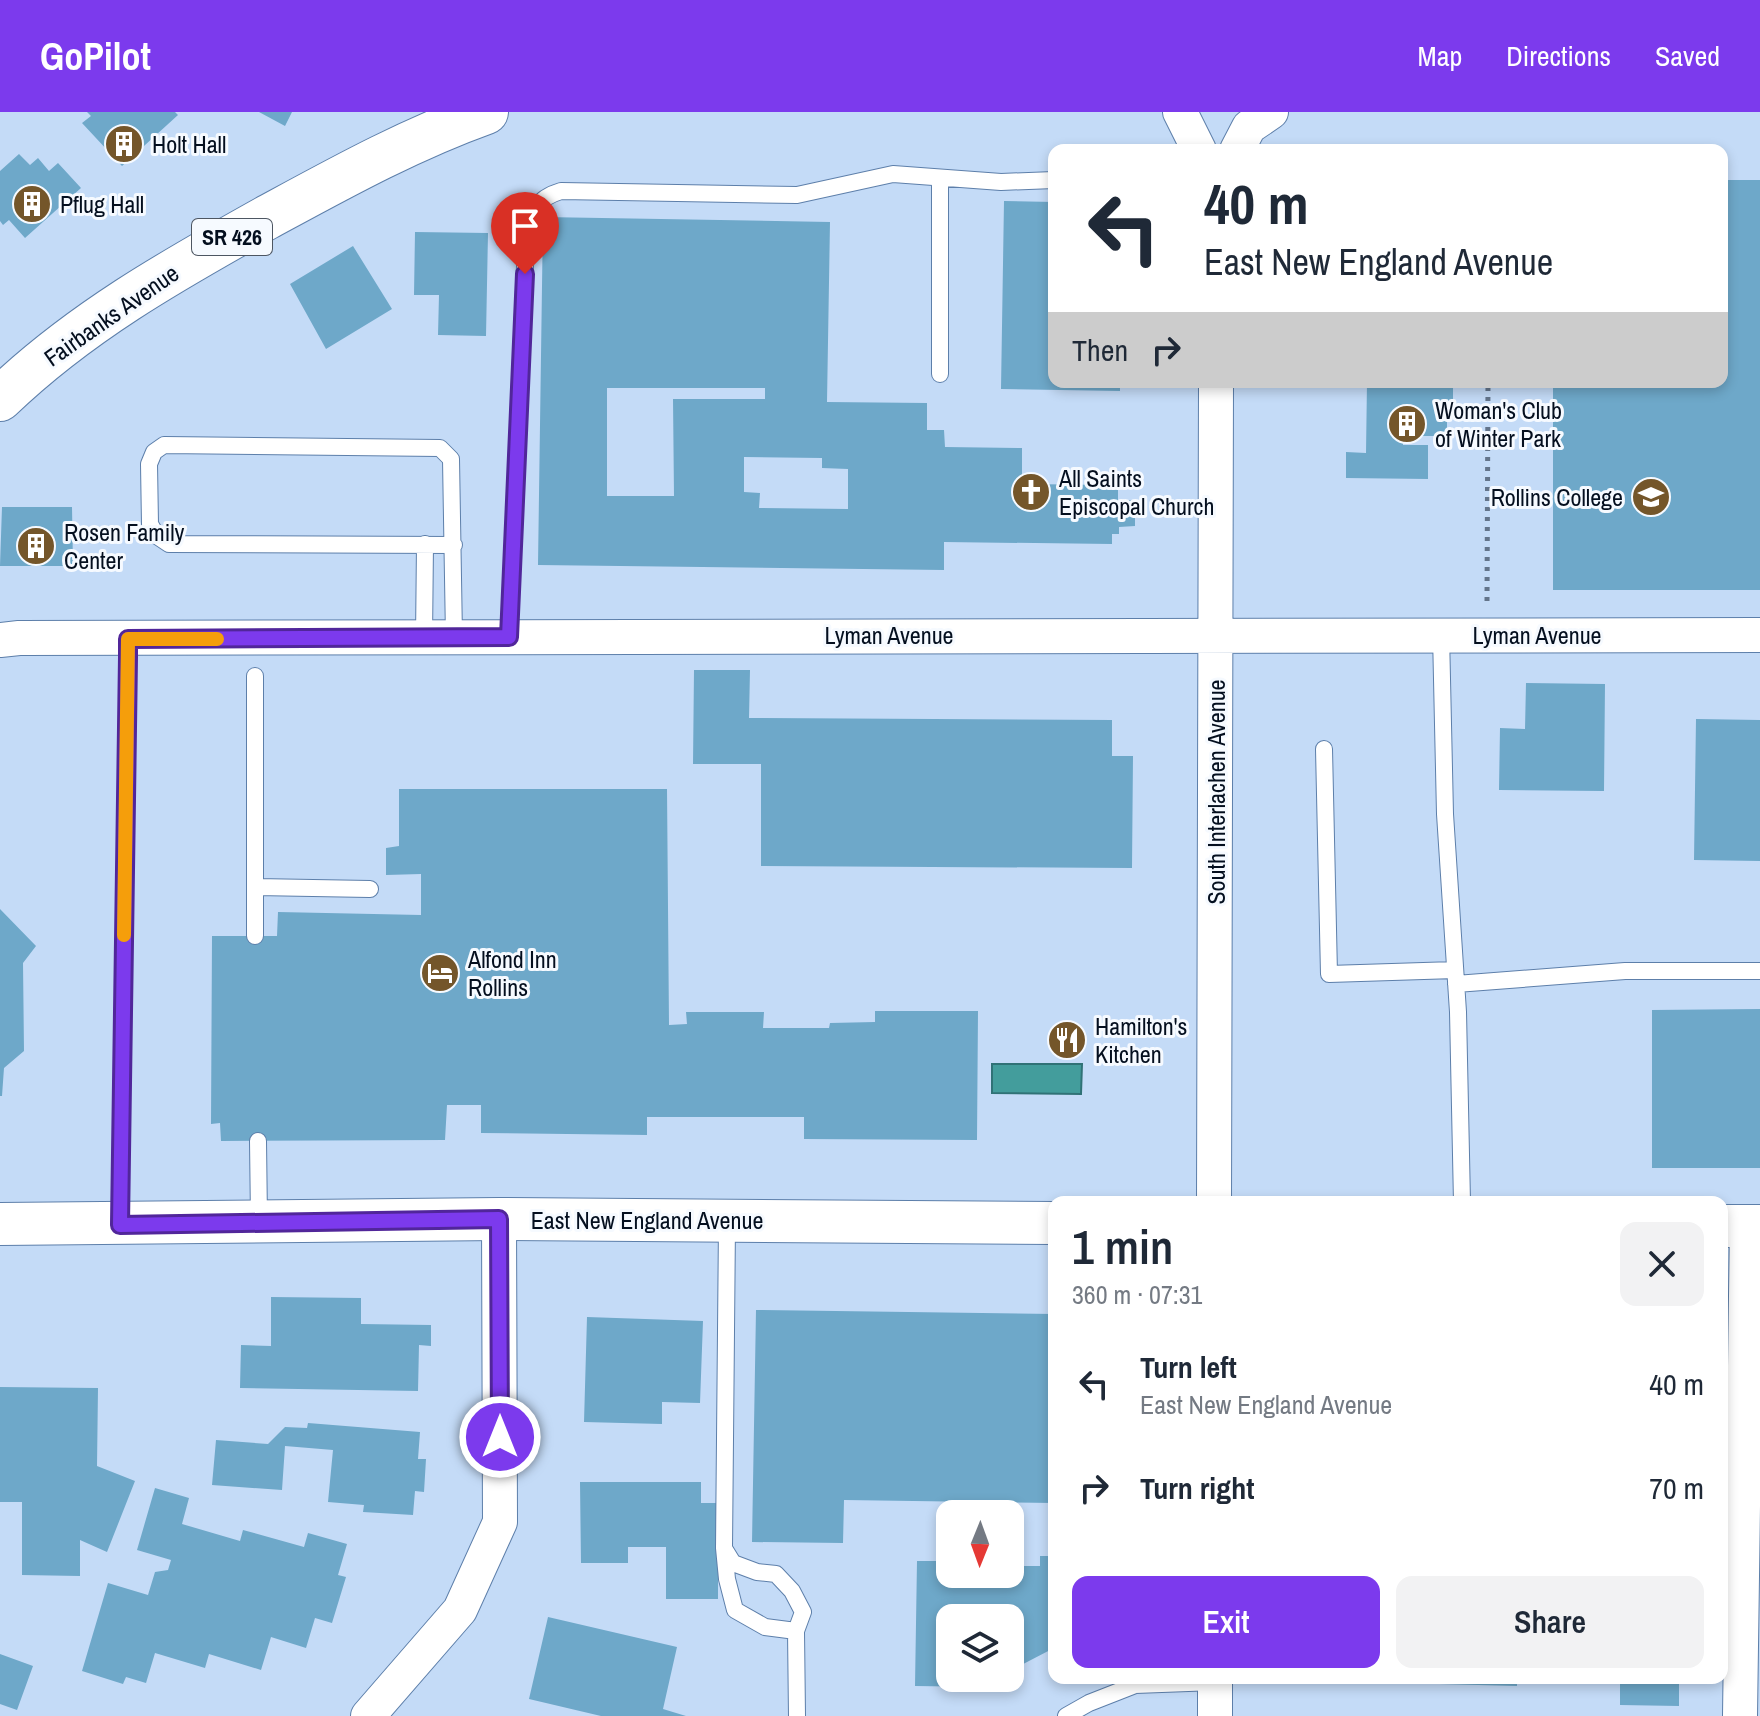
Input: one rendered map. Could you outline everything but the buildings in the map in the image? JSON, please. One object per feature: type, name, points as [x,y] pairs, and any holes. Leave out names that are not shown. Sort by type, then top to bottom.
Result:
[{"type":"main road","name":"Fairbanks Avenue","points":[[0,399],[84,328],[160,277],[377,158],[427,134],[486,112]]},
{"type":"street","points":[[1180,112],[1196,144]]},
{"type":"street","points":[[1240,144],[1249,127],[1271,112]]},
{"type":"street","name":"South Interlachen Avenue","points":[[1214,1196],[1216,388]]},
{"type":"street","name":"Lyman Avenue","points":[[6,636],[128,639],[1760,635]]},
{"type":"street","points":[[368,1716],[460,1610],[500,1522],[499,1219]]},
{"type":"street","name":"East New England Avenue","points":[[0,1224],[499,1219],[1048,1223]]},
{"type":"street","points":[[1740,1716],[1743,1226]]},
{"type":"street","points":[[1215,1684],[1215,1716]]},
{"type":"lane","points":[[509,637],[526,243],[534,209],[547,195],[561,191],[797,195],[893,174],[1001,182],[1048,180]]},
{"type":"lane","points":[[940,178],[940,374]]},
{"type":"lane","points":[[439,638],[454,545],[451,459],[440,448],[164,445],[154,452],[149,464],[150,524],[157,536],[169,544],[454,545]]},
{"type":"lane","points":[[425,544],[439,638]]},
{"type":"lane","points":[[1441,634],[1445,814],[1455,977],[1462,1196]]},
{"type":"lane","points":[[120,1225],[128,639]]},
{"type":"lane","points":[[255,676],[255,936]]},
{"type":"lane","points":[[1324,749],[1329,974],[1455,977],[1625,971],[1760,971]]},
{"type":"lane","points":[[256,887],[370,889]]},
{"type":"lane","points":[[258,1141],[259,1223]]},
{"type":"lane","points":[[727,1221],[724,1548],[727,1579],[735,1610],[765,1627],[796,1631]]},
{"type":"lane","points":[[724,1548],[733,1563],[757,1572],[776,1574],[792,1591],[803,1612],[796,1631],[797,1716]]},
{"type":"lane","points":[[1066,1716],[1089,1703],[1135,1685],[1151,1684]]},
{"type":"path","points":[[1487,635],[1488,388]]},
{"type":"shaded area","points":[[992,1064],[1082,1064],[1081,1094],[992,1093]]},
{"type":"slow traffic","points":[[124,935],[128,639],[217,639]]},
{"type":"place","name":"Holt Hall","points":[[124,144]]},
{"type":"place","name":"Pflug Hall","points":[[32,204]]},
{"type":"place","name":"Woman's Club of Winter Park","points":[[1407,424]]},
{"type":"place","name":"All Saints Episcopal Church","points":[[1031,492]]},
{"type":"place","name":"Rollins College","points":[[1651,497]]},
{"type":"place","name":"Rosen Family Center","points":[[36,546]]},
{"type":"place","name":"Alfond Inn Rollins","points":[[440,973]]},
{"type":"place","name":"Hamilton's Kitchen","points":[[1067,1040]]},
{"type":"route","points":[[500,1437],[499,1219],[120,1225],[128,639],[509,637],[525,274]]}]
